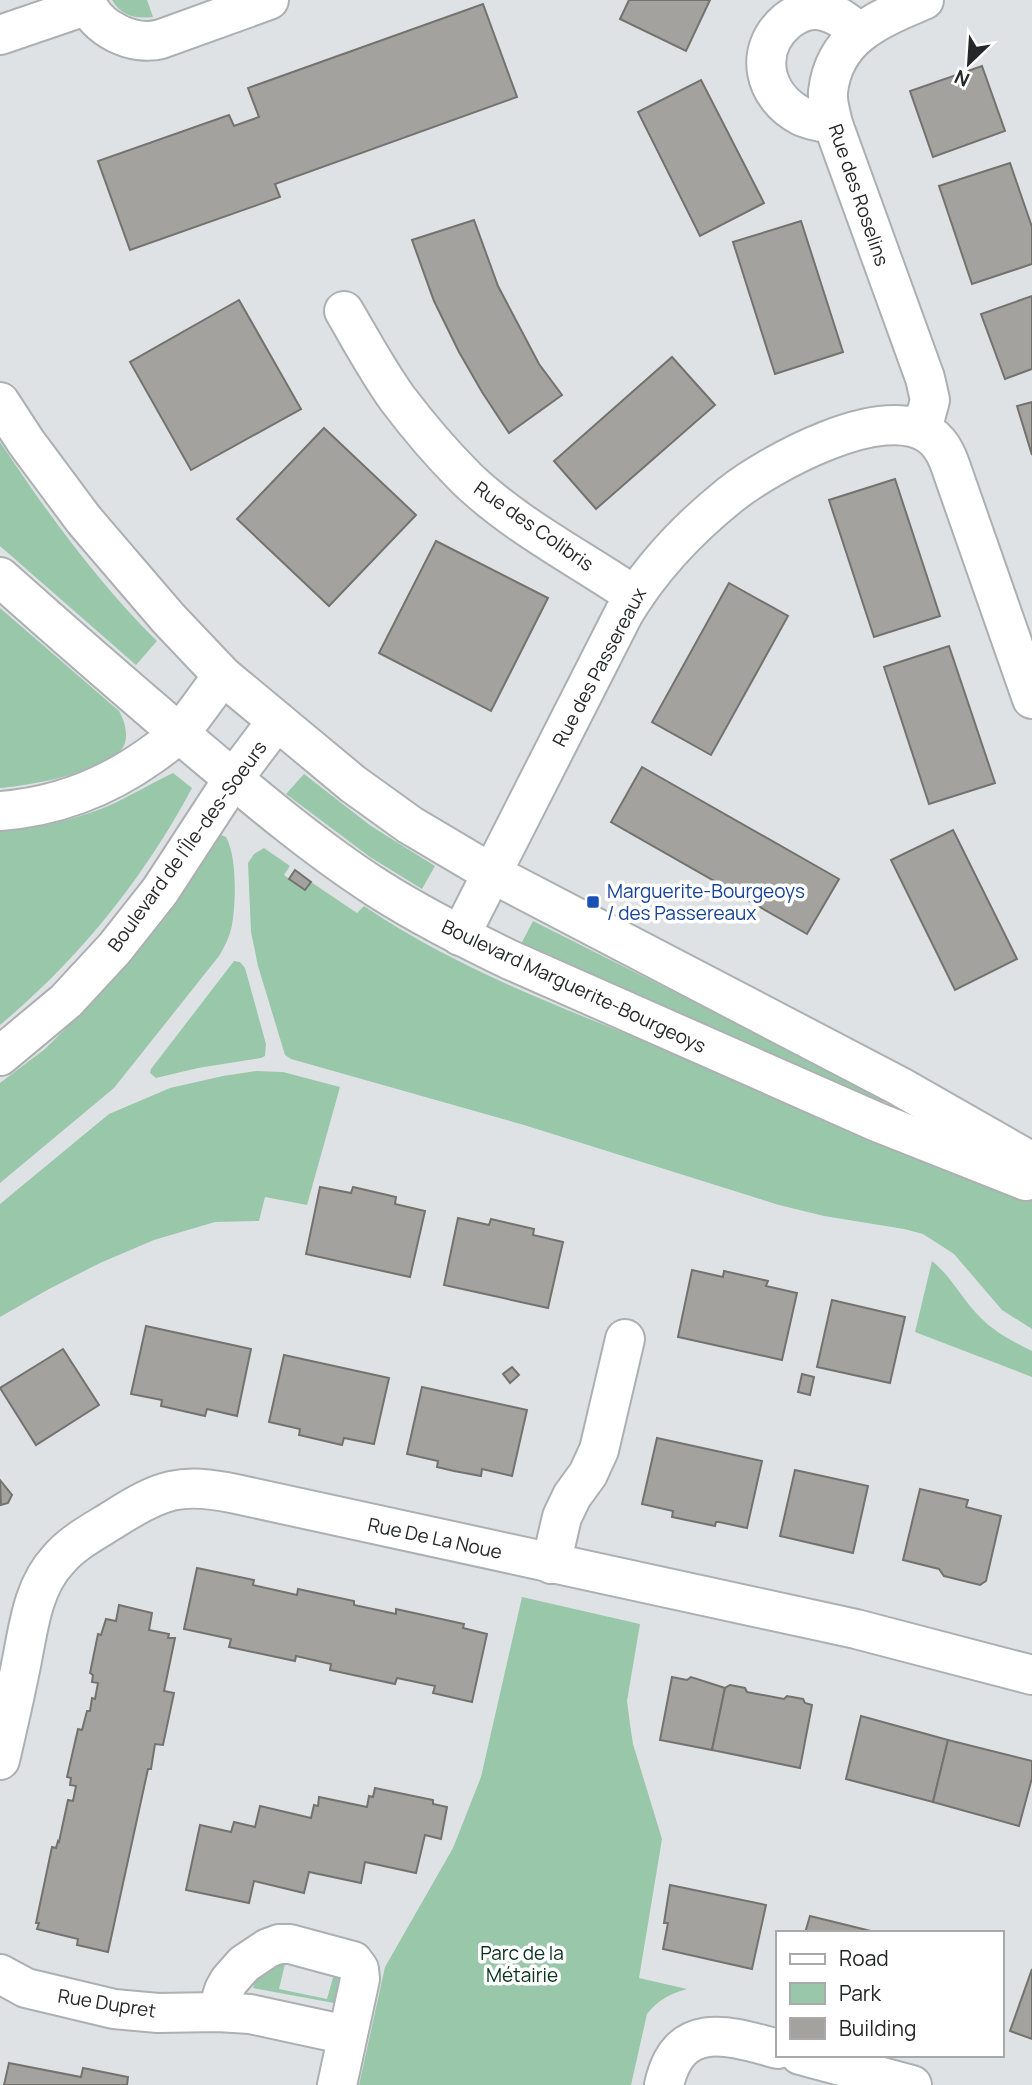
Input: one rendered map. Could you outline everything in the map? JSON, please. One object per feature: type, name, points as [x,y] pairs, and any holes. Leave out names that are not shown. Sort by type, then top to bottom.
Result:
[{"type":"street","points":[[0,35],[87,3],[99,20],[112,30],[144,42],[155,41],[269,0]]},
{"type":"street","name":"Rue des Roselins","points":[[922,430],[930,400],[925,378],[833,124],[828,93],[833,68],[844,50],[860,33],[883,18],[924,0]]},
{"type":"street","points":[[833,124],[804,117],[785,105],[767,76],[766,53],[779,29],[798,13],[808,10],[832,13],[860,33]]},
{"type":"street","name":"Rue des Colibris","points":[[344,311],[398,398],[437,447],[468,480],[522,522],[635,596]]},
{"type":"street","name":"Boulevard de l'Île-des-Soeurs","points":[[0,402],[83,520],[129,574],[223,676],[276,722],[233,779],[160,891],[116,948],[66,1001],[0,1056]]},
{"type":"street","name":"Rue des Passereaux","points":[[460,936],[635,596],[649,575],[674,547],[731,494],[782,461],[831,439],[863,429],[898,425],[922,430]]},
{"type":"street","points":[[922,430],[942,447],[948,458],[1032,699]]},
{"type":"street","name":"Boulevard Marguerite-Bourgeoys","points":[[0,576],[233,779],[351,870],[397,900],[460,936],[508,959],[877,1122],[1032,1183]]},
{"type":"street","points":[[0,811],[69,799],[132,769],[179,733],[223,676]]},
{"type":"street","points":[[276,722],[384,806],[491,873],[899,1086],[1032,1162]]},
{"type":"street","points":[[551,1564],[562,1517],[572,1496],[588,1474],[598,1450],[625,1339]]},
{"type":"street","name":"Rue De La Noue","points":[[0,1760],[28,1629],[44,1579],[58,1559],[77,1543],[138,1504],[165,1492],[191,1487],[217,1490],[856,1629],[1032,1675]]},
{"type":"street","points":[[217,2012],[224,1990],[244,1964],[268,1948],[290,1944],[346,1958],[357,1964],[360,1979],[337,2085]]},
{"type":"street","name":"Rue Dupret","points":[[0,1974],[26,1988],[114,2009],[158,2013],[250,2014],[347,2035]]},
{"type":"street","points":[[664,2085],[675,2057],[700,2038],[721,2035],[776,2049]]},
{"type":"street","points":[[807,2057],[912,2085]]},
{"type":"green space","points":[[112,0],[147,0],[153,17],[130,15],[120,10]]},
{"type":"green space","points":[[0,442],[73,545],[157,641],[136,665],[0,546]]},
{"type":"green space","points":[[0,608],[119,711],[126,735],[125,743],[118,753],[105,762],[69,775],[0,788]]},
{"type":"green space","points":[[173,773],[192,788],[153,854],[108,916],[83,945],[29,1000],[0,1025],[0,831],[30,828],[87,814],[115,803]]},
{"type":"green space","points":[[304,774],[371,826],[435,866],[422,889],[370,857],[286,794]]},
{"type":"green space","points":[[221,835],[226,837],[230,845],[235,892],[231,929],[219,956],[114,1088],[0,1183],[0,1083],[45,1049],[105,989],[167,916]]},
{"type":"green space","points":[[264,848],[290,866],[284,875],[305,890],[311,882],[357,913],[364,906],[434,948],[508,984],[1032,1199],[1032,1329],[1002,1310],[954,1254],[923,1234],[779,1205],[524,1125],[291,1059],[285,1055],[258,966],[251,932],[248,863],[254,854]]},
{"type":"green space","points":[[533,921],[885,1098],[879,1110],[521,944]]},
{"type":"green space","points":[[234,961],[240,962],[245,968],[266,1044],[265,1056],[156,1078],[150,1073],[151,1069]]},
{"type":"green space","points":[[256,1071],[283,1072],[340,1087],[307,1205],[265,1197],[259,1221],[215,1222],[154,1240],[100,1263],[0,1317],[0,1204],[109,1114],[170,1088]]},
{"type":"green space","points":[[932,1261],[987,1324],[1032,1351],[1032,1377],[915,1332]]},
{"type":"green space","name":"Parc de la Métairie","points":[[522,1597],[640,1624],[627,1701],[633,1744],[662,1839],[639,1978],[687,1989],[665,1998],[647,2014],[631,2085],[359,2085],[385,1967],[453,1848],[481,1777]]},
{"type":"green space","points":[[275,1962],[285,1964],[279,1989],[327,1999],[334,1974],[340,1975],[334,2003],[253,1988],[256,1977]]},
{"type":"building","points":[[629,0],[710,0],[686,51],[620,19]]},
{"type":"building","points":[[483,4],[517,97],[275,184],[280,197],[130,250],[98,161],[229,115],[234,126],[259,117],[248,88]]},
{"type":"building","points":[[982,66],[1005,131],[933,157],[910,91]]},
{"type":"building","points":[[701,80],[764,203],[700,236],[638,112]]},
{"type":"building","points":[[1010,163],[1032,227],[1032,264],[972,284],[939,186]]},
{"type":"building","points":[[474,220],[498,286],[539,364],[562,395],[509,433],[459,352],[434,301],[412,240]]},
{"type":"building","points":[[801,221],[843,352],[775,374],[733,242]]},
{"type":"building","points":[[1032,296],[1032,369],[1005,379],[981,314]]},
{"type":"building","points":[[239,300],[301,409],[191,470],[130,362]]},
{"type":"building","points":[[672,357],[715,405],[596,509],[554,461]]},
{"type":"building","points":[[1032,402],[1032,455],[1017,406]]},
{"type":"building","points":[[324,428],[416,515],[329,606],[237,519]]},
{"type":"building","points":[[895,479],[940,616],[874,637],[829,500]]},
{"type":"building","points":[[436,541],[548,598],[491,711],[379,653]]},
{"type":"building","points":[[729,583],[788,616],[711,755],[652,722]]},
{"type":"building","points":[[949,646],[995,783],[929,804],[884,667]]},
{"type":"building","points":[[642,767],[839,879],[807,934],[611,822]]},
{"type":"building","points":[[953,830],[1017,959],[955,990],[891,860]]},
{"type":"building","points":[[295,870],[311,882],[305,890],[289,879]]},
{"type":"building","points":[[320,1187],[351,1193],[353,1187],[396,1197],[395,1204],[425,1211],[410,1277],[306,1254]]},
{"type":"building","points":[[458,1218],[489,1225],[491,1219],[534,1229],[533,1235],[563,1242],[548,1308],[444,1285]]},
{"type":"building","points":[[692,1270],[723,1277],[724,1271],[768,1281],[766,1286],[797,1293],[782,1360],[678,1337]]},
{"type":"building","points":[[832,1300],[905,1317],[890,1383],[817,1367]]},
{"type":"building","points":[[146,1326],[251,1349],[237,1416],[207,1409],[205,1416],[161,1406],[162,1400],[131,1394]]},
{"type":"building","points":[[63,1349],[99,1405],[36,1445],[0,1388]]},
{"type":"building","points":[[284,1355],[389,1378],[374,1444],[344,1438],[342,1445],[299,1435],[300,1429],[269,1422]]},
{"type":"building","points":[[512,1367],[519,1375],[510,1383],[503,1374]]},
{"type":"building","points":[[802,1374],[814,1377],[810,1395],[798,1392]]},
{"type":"building","points":[[422,1387],[527,1410],[512,1476],[482,1469],[481,1476],[454,1471],[437,1467],[438,1461],[407,1454]]},
{"type":"building","points":[[657,1438],[762,1461],[747,1528],[719,1522],[716,1522],[715,1526],[672,1517],[673,1511],[642,1504]]},
{"type":"building","points":[[795,1470],[868,1486],[853,1553],[780,1536]]},
{"type":"building","points":[[0,1480],[12,1495],[8,1503],[1,1505]]},
{"type":"building","points":[[920,1489],[968,1500],[966,1507],[1001,1516],[986,1581],[980,1585],[944,1576],[939,1569],[903,1560]]},
{"type":"building","points":[[197,1568],[254,1580],[253,1585],[297,1595],[298,1589],[354,1601],[354,1605],[396,1614],[396,1609],[464,1624],[463,1628],[487,1634],[472,1702],[433,1693],[435,1686],[397,1678],[395,1684],[330,1670],[331,1664],[296,1656],[295,1661],[229,1647],[231,1639],[184,1629]]},
{"type":"building","points":[[119,1605],[152,1613],[149,1630],[175,1638],[164,1691],[174,1693],[163,1745],[155,1744],[151,1769],[148,1769],[108,1952],[77,1945],[78,1939],[37,1929],[39,1923],[36,1923],[52,1847],[56,1848],[59,1842],[68,1800],[73,1801],[76,1786],[70,1785],[71,1778],[67,1777],[78,1729],[82,1730],[92,1698],[95,1699],[98,1683],[92,1682],[93,1675],[90,1673],[98,1634],[101,1635],[106,1619],[116,1621]]},
{"type":"building","points":[[672,1677],[687,1680],[691,1677],[725,1688],[712,1750],[660,1740]]},
{"type":"building","points":[[730,1685],[745,1688],[747,1692],[784,1699],[787,1696],[803,1699],[805,1703],[812,1705],[800,1768],[712,1750],[725,1688]]},
{"type":"building","points":[[861,1716],[948,1740],[933,1802],[846,1779]]},
{"type":"building","points":[[948,1740],[1032,1761],[1032,1778],[1019,1826],[933,1802]]},
{"type":"building","points":[[375,1788],[433,1800],[433,1804],[447,1807],[441,1839],[425,1835],[416,1873],[365,1862],[361,1883],[309,1872],[304,1893],[254,1881],[249,1903],[186,1890],[200,1825],[231,1832],[234,1822],[255,1827],[260,1806],[311,1818],[314,1805],[318,1806],[319,1797],[367,1807],[369,1796],[373,1797]]},
{"type":"building","points":[[670,1885],[766,1905],[752,1969],[663,1949],[668,1923],[664,1923]]},
{"type":"building","points":[[810,1916],[871,1931],[806,1931]]},
{"type":"building","points":[[1032,1969],[1032,2039],[1010,2031]]},
{"type":"building","points":[[9,2063],[81,2077],[83,2068],[128,2077],[127,2085],[4,2085]]},
{"type":"place","name":"Marguerite-Bourgeoys / des Passereaux","points":[[593,902]]}]
